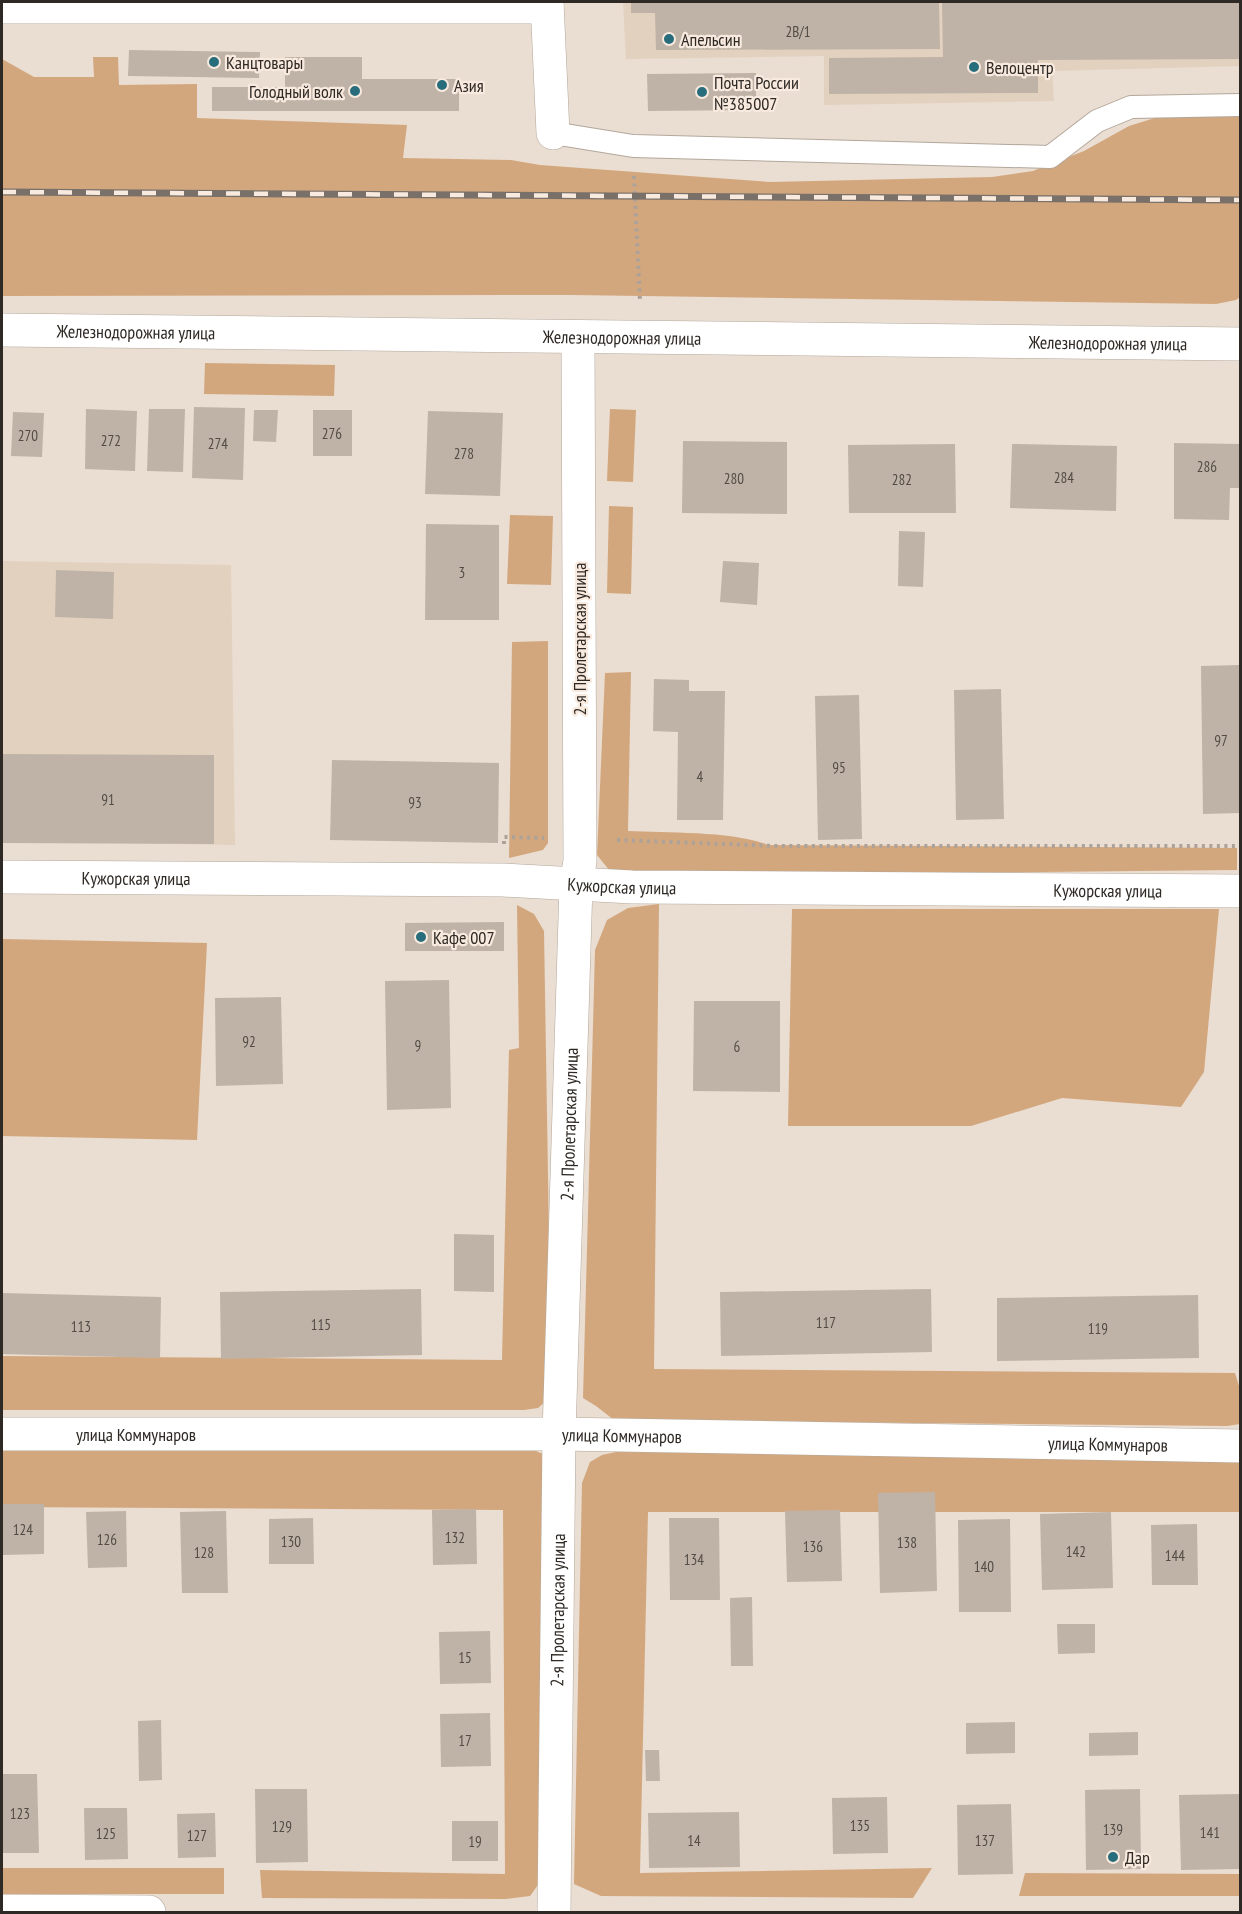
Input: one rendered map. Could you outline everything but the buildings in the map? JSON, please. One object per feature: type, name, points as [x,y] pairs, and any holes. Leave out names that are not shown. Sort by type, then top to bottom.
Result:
[{"type":"street","points":[[2,7],[547,4],[553,133]]},
{"type":"street","name":"Железнодорожная улица","points":[[2,330],[1240,344]]},
{"type":"street","name":"2-я Пролетарская улица","points":[[554,1912],[559,1434],[576,885],[580,861],[578,337]]},
{"type":"street","name":"Кужорская улица","points":[[2,877],[503,880],[644,887],[1240,891]]},
{"type":"street","name":"улица Коммунаров","points":[[2,1434],[559,1434],[1240,1446]]},
{"type":"street","points":[[2,1911],[149,1912]]},
{"type":"lane","points":[[553,133],[633,146],[1050,158],[1097,121],[1131,107],[1240,105]]},
{"type":"path","points":[[633,146],[641,338]]},
{"type":"path","points":[[504,849],[504,837],[776,846],[1240,846]]},
{"type":"shaded area","points":[[623,2],[1240,2],[1240,66],[1052,71],[1054,101],[824,105],[824,56],[626,59]]},
{"type":"shaded area","points":[[93,57],[118,57],[119,85],[197,84],[197,118],[407,125],[403,158],[511,160],[540,165],[770,182],[992,177],[1033,171],[1084,151],[1129,126],[1158,117],[1240,117],[1240,297],[1216,304],[573,295],[2,296],[2,59],[34,77],[94,77]]},
{"type":"shaded area","points":[[205,363],[335,365],[334,396],[204,394]]},
{"type":"shaded area","points":[[610,409],[636,410],[633,482],[607,481]]},
{"type":"shaded area","points":[[609,506],[633,507],[631,594],[607,593]]},
{"type":"shaded area","points":[[510,515],[553,516],[551,585],[507,584]]},
{"type":"shaded area","points":[[2,561],[231,565],[235,845],[2,841]]},
{"type":"shaded area","points":[[548,641],[548,843],[543,850],[509,858],[512,642]]},
{"type":"shaded area","points":[[631,672],[628,831],[719,835],[754,840],[768,845],[1237,848],[1237,870],[644,876],[610,871],[597,855],[605,673]]},
{"type":"shaded area","points":[[659,904],[654,1369],[1235,1373],[1240,1389],[1240,1424],[1227,1426],[614,1420],[583,1398],[595,950],[607,920],[628,908]]},
{"type":"shaded area","points":[[517,905],[534,914],[544,931],[551,1361],[546,1401],[538,1408],[524,1410],[2,1410],[2,1356],[502,1360],[509,1050],[519,1048]]},
{"type":"shaded area","points":[[792,909],[1219,909],[1204,1072],[1181,1107],[1062,1098],[971,1126],[788,1126]]},
{"type":"shaded area","points":[[2,939],[207,943],[197,1140],[2,1136]]},
{"type":"shaded area","points":[[2,1451],[536,1451],[545,1455],[540,1882],[530,1896],[505,1899],[262,1898],[260,1870],[505,1874],[503,1510],[2,1507]]},
{"type":"shaded area","points":[[616,1452],[1240,1455],[1240,1512],[648,1512],[640,1873],[932,1868],[913,1898],[601,1896],[574,1884],[582,1483],[590,1462],[602,1455]]},
{"type":"shaded area","points":[[2,1868],[224,1868],[224,1894],[2,1894]]},
{"type":"shaded area","points":[[1025,1873],[1240,1874],[1240,1896],[1019,1896]]},
{"type":"railway","points":[[2,192],[1240,200]]},
{"type":"place","name":"Апельсин","points":[[669,39]]},
{"type":"place","name":"Канцтовары","points":[[214,62]]},
{"type":"place","name":"Велоцентр","points":[[974,67]]},
{"type":"place","name":"Азия","points":[[442,85]]},
{"type":"place","name":"Голодный волк","points":[[355,91]]},
{"type":"place","name":"Почта России №385007","points":[[702,92]]},
{"type":"place","name":"Кафе 007","points":[[421,937]]},
{"type":"place","name":"Дар","points":[[1113,1857]]}]
